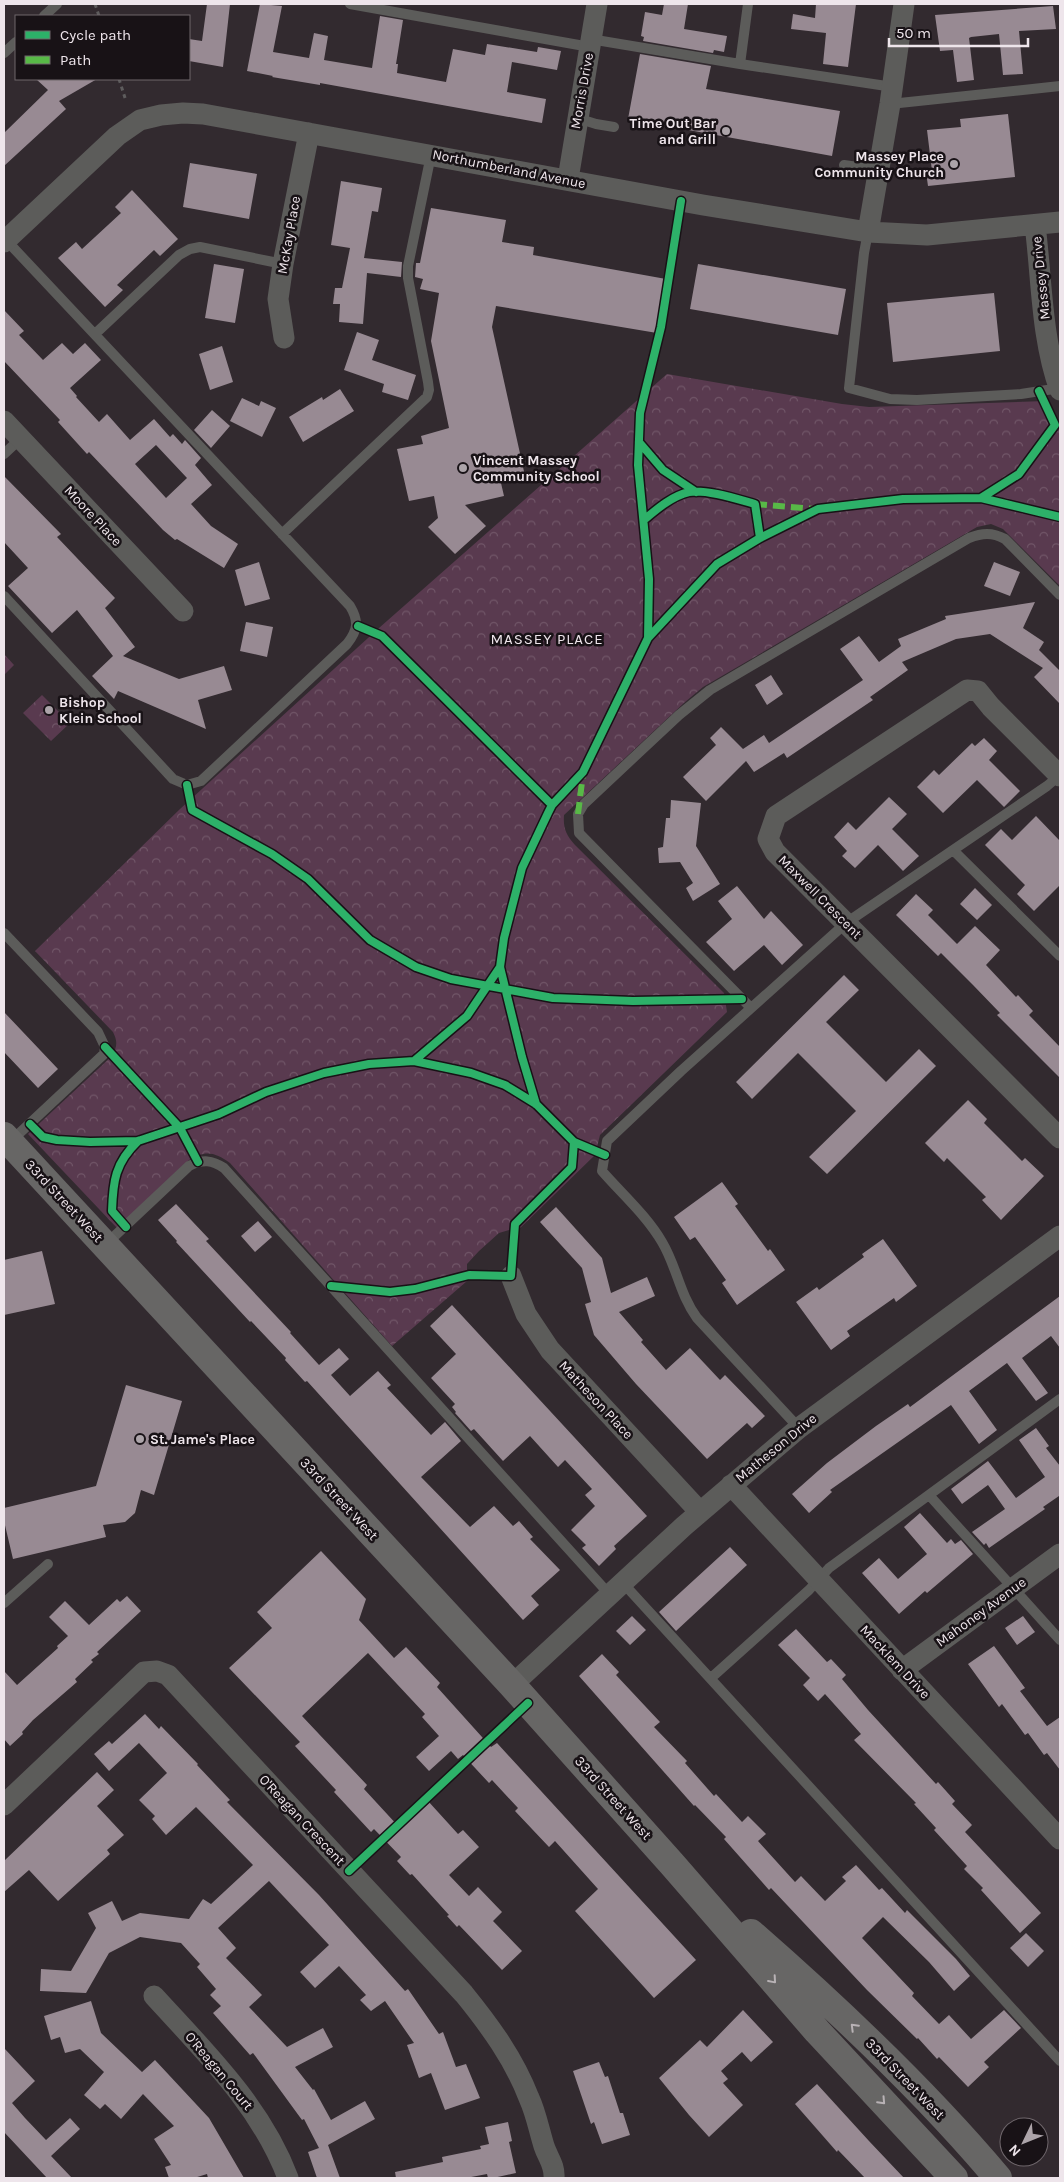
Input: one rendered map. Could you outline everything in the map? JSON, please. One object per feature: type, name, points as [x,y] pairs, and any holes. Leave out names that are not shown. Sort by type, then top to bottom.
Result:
[{"type":"main road","name":"33rd Street West","points":[[8,1146],[105,1245],[512,1685],[672,1864],[817,2031],[954,2178]]},
{"type":"main road","name":"33rd Street West","points":[[672,1864],[815,1989],[909,2082],[992,2170],[1008,2178]]},
{"type":"street","name":"Morris Drive","points":[[568,179],[597,4]]},
{"type":"street","points":[[868,232],[892,95],[904,4]]},
{"type":"street","name":"Northumberland Avenue","points":[[5,241],[117,136],[140,120],[182,113],[203,114],[704,205],[868,232],[926,235],[1060,222]]},
{"type":"street","name":"McKay Place","points":[[284,338],[278,299],[283,264],[309,133]]},
{"type":"street","name":"Massey Drive","points":[[1035,224],[1044,316],[1060,389]]},
{"type":"street","name":"Moore Place","points":[[4,421],[183,611]]},
{"type":"street","name":"Maxwell Crescent","points":[[1060,776],[991,708],[978,692],[967,690],[776,816],[768,838],[775,852],[1060,1138]]},
{"type":"street","name":"Matheson Drive","points":[[512,1685],[700,1512],[799,1428],[1060,1236]]},
{"type":"street","name":"Matheson Place","points":[[511,1276],[526,1314],[550,1350],[700,1512]]},
{"type":"street","name":"Macklem Drive","points":[[731,1485],[1060,1839]]},
{"type":"street","name":"Mahoney Avenue","points":[[902,1670],[1060,1554]]},
{"type":"street","name":"O'Reagan Crescent","points":[[4,1805],[144,1672],[157,1671],[168,1675],[464,1994],[490,2027],[511,2060],[530,2098],[545,2148],[554,2168],[554,2178]]},
{"type":"street","name":"O'Reagan Court","points":[[154,1996],[231,2082],[255,2113],[273,2144],[288,2178]]},
{"type":"lane","points":[[45,15],[57,4]]},
{"type":"lane","points":[[350,4],[590,43],[740,64],[892,95],[1060,86]]},
{"type":"lane","points":[[740,64],[748,4]]},
{"type":"lane","points":[[4,53],[15,43]]},
{"type":"lane","points":[[577,118],[614,127]]},
{"type":"lane","points":[[282,534],[427,397],[428,382],[408,278],[410,257],[431,155]]},
{"type":"lane","points":[[844,165],[878,170]]},
{"type":"lane","points":[[868,232],[849,388],[890,399],[917,400],[1021,394],[1060,389]]},
{"type":"lane","points":[[4,596],[173,779],[187,785],[194,784],[200,780],[347,644],[358,626],[356,615],[350,606],[95,334],[5,241]]},
{"type":"lane","points":[[95,334],[179,255],[190,249],[200,247],[283,264]]},
{"type":"lane","points":[[4,454],[20,438]]},
{"type":"lane","points":[[751,1008],[579,833],[578,814],[584,804],[678,715],[710,690],[969,538],[988,533],[996,534],[1005,539],[1060,595]]},
{"type":"lane","points":[[799,1428],[698,1318],[682,1294],[669,1256],[655,1231],[602,1171],[607,1141],[846,922],[954,851],[1060,776]]},
{"type":"lane","points":[[954,851],[1060,956]]},
{"type":"lane","points":[[4,933],[98,1032],[105,1047],[104,1054],[8,1146]]},
{"type":"lane","points":[[105,1245],[190,1166],[208,1160],[224,1168],[616,1589],[711,1678],[1060,2061]]},
{"type":"lane","points":[[711,1678],[829,1568],[1060,1399]]},
{"type":"lane","points":[[928,1495],[1060,1640]]},
{"type":"lane","points":[[4,1603],[48,1564]]},
{"type":"path","points":[[119,80],[126,101]]},
{"type":"green space","points":[[667,374],[869,407],[1046,401],[1060,423],[1060,586],[1003,529],[991,524],[977,527],[703,687],[564,815],[567,835],[575,845],[724,993],[727,1012],[600,1135],[595,1155],[517,1231],[509,1230],[499,1233],[479,1251],[467,1264],[467,1281],[392,1346],[230,1163],[220,1156],[205,1154],[189,1160],[117,1228],[28,1134],[112,1056],[116,1044],[113,1032],[35,951],[180,809],[379,628]]},
{"type":"green space","points":[[4,654],[14,665],[4,675]]},
{"type":"green space","points":[[42,695],[70,723],[51,741],[23,713]]},
{"type":"building","points":[[207,4],[230,4],[223,67],[190,61],[190,39],[202,41]]},
{"type":"building","points":[[260,4],[282,6],[273,52],[309,58],[314,33],[328,36],[324,60],[372,68],[380,16],[403,20],[396,64],[398,64],[397,73],[446,82],[453,49],[485,55],[487,44],[537,52],[538,47],[561,51],[557,70],[512,62],[507,92],[546,99],[542,123],[320,83],[320,85],[272,77],[247,71]]},
{"type":"building","points":[[664,4],[688,4],[684,29],[727,36],[724,52],[714,50],[713,53],[643,41],[644,37],[641,36],[645,12],[662,15]]},
{"type":"building","points":[[816,4],[856,4],[848,67],[823,64],[826,33],[791,29],[793,14],[815,18]]},
{"type":"building","points":[[1053,6],[1056,29],[1019,31],[1023,74],[1003,75],[999,34],[971,37],[969,38],[974,80],[957,82],[953,50],[940,51],[935,15]]},
{"type":"building","points":[[640,54],[711,66],[706,89],[840,111],[832,156],[628,119]]},
{"type":"building","points":[[37,80],[95,80],[59,101],[66,109],[4,166],[4,133],[48,90]]},
{"type":"building","points":[[1008,114],[1015,177],[928,186],[926,172],[932,171],[927,130],[961,127],[960,119]]},
{"type":"building","points":[[190,163],[257,174],[249,219],[183,207]]},
{"type":"building","points":[[341,181],[382,188],[378,212],[372,211],[364,258],[402,262],[401,277],[367,273],[363,324],[339,322],[340,304],[333,304],[335,288],[342,288],[350,248],[331,245]]},
{"type":"building","points":[[132,190],[178,239],[160,256],[154,250],[117,285],[123,290],[105,307],[58,258],[76,242],[82,249],[121,213],[115,207]]},
{"type":"building","points":[[431,208],[506,220],[502,242],[534,247],[533,255],[666,279],[657,333],[496,306],[492,327],[525,476],[501,483],[504,496],[465,505],[486,526],[455,554],[428,527],[438,518],[434,496],[409,501],[397,449],[423,444],[421,436],[449,428],[431,341],[439,293],[420,289],[423,279],[415,277],[416,263],[420,263]]},
{"type":"building","points":[[214,264],[244,269],[235,323],[205,318]]},
{"type":"building","points":[[698,264],[846,289],[838,335],[690,309]]},
{"type":"building","points":[[994,293],[1000,351],[893,362],[887,303]]},
{"type":"building","points":[[4,310],[24,331],[19,335],[43,360],[62,343],[73,354],[85,343],[101,360],[70,388],[99,422],[107,414],[130,440],[154,419],[170,437],[173,434],[182,444],[185,440],[201,458],[195,465],[212,485],[191,504],[211,526],[238,544],[224,568],[177,539],[175,540],[163,530],[89,452],[87,454],[58,422],[60,420],[4,361]],"holes":[[[156,445],[187,478],[166,498],[135,464]]]},
{"type":"building","points":[[357,332],[379,340],[372,360],[416,375],[408,400],[382,392],[384,384],[344,370]]},
{"type":"building","points":[[222,346],[233,382],[210,390],[199,354]]},
{"type":"building","points":[[340,389],[354,411],[303,442],[289,417],[322,397],[323,400]]},
{"type":"building","points":[[242,398],[259,406],[261,401],[276,408],[262,437],[230,421]]},
{"type":"building","points":[[212,410],[230,426],[211,448],[194,430]]},
{"type":"building","points":[[4,476],[61,534],[57,537],[115,598],[105,608],[135,647],[123,656],[179,679],[224,666],[232,690],[198,700],[206,729],[118,691],[114,699],[92,676],[113,656],[77,610],[52,633],[8,586],[28,568],[4,542]]},
{"type":"building","points":[[259,562],[270,599],[245,606],[235,570]]},
{"type":"building","points":[[994,562],[1020,572],[1010,596],[984,586]]},
{"type":"building","points":[[1035,602],[1023,628],[1044,642],[1039,650],[1060,671],[1060,704],[1034,677],[1043,668],[990,634],[956,639],[902,662],[908,670],[870,697],[873,700],[787,758],[784,753],[754,772],[746,761],[706,801],[683,777],[716,745],[710,738],[721,727],[743,749],[764,735],[769,743],[863,680],[840,649],[859,636],[879,662],[901,646],[898,639],[946,619],[945,616]]},
{"type":"building","points":[[246,622],[273,627],[267,657],[240,651]]},
{"type":"building","points":[[771,675],[783,694],[767,705],[755,685]]},
{"type":"building","points":[[984,738],[997,751],[989,760],[1020,791],[1004,807],[977,780],[943,813],[917,787],[934,770],[939,775],[972,743],[975,746]]},
{"type":"building","points":[[889,797],[907,814],[892,829],[919,856],[903,871],[878,845],[855,868],[842,856],[847,851],[834,837],[848,822],[856,830]]},
{"type":"building","points":[[671,800],[701,803],[696,846],[720,884],[693,901],[686,888],[693,883],[680,862],[659,863],[658,848],[663,847],[666,818],[670,818]]},
{"type":"building","points":[[1036,816],[1060,841],[1060,885],[1034,911],[1017,894],[1025,885],[985,845],[1001,829],[1012,840]]},
{"type":"building","points":[[737,886],[764,919],[771,911],[803,945],[782,965],[764,945],[734,971],[706,942],[732,919],[718,901]]},
{"type":"building","points":[[975,888],[992,905],[977,920],[960,904]]},
{"type":"building","points":[[916,894],[933,910],[928,915],[957,944],[975,926],[1000,950],[986,965],[1016,997],[1018,995],[1033,1011],[1029,1015],[1060,1047],[1060,1078],[997,1015],[1000,1013],[941,953],[938,956],[896,915]]},
{"type":"building","points":[[844,975],[859,990],[826,1022],[886,1082],[919,1049],[936,1066],[827,1174],[809,1157],[856,1111],[798,1053],[752,1099],[736,1082]]},
{"type":"building","points":[[4,1012],[58,1069],[38,1088],[4,1052]]},
{"type":"building","points":[[968,1100],[987,1119],[984,1123],[1022,1161],[1025,1158],[1044,1176],[1001,1220],[982,1200],[986,1197],[947,1158],[944,1162],[925,1143]]},
{"type":"building","points":[[722,1182],[738,1204],[735,1206],[768,1251],[770,1249],[785,1270],[737,1305],[722,1283],[726,1280],[695,1237],[690,1240],[674,1217]]},
{"type":"building","points":[[176,1204],[209,1239],[206,1241],[291,1332],[319,1365],[339,1348],[349,1359],[331,1375],[350,1396],[378,1371],[391,1385],[387,1388],[431,1435],[445,1422],[461,1441],[421,1477],[470,1527],[494,1506],[513,1526],[519,1521],[533,1537],[530,1539],[560,1570],[531,1596],[539,1605],[523,1620],[307,1381],[305,1382],[285,1360],[286,1358],[176,1242],[158,1220]]},
{"type":"building","points":[[556,1207],[602,1258],[611,1293],[647,1277],[655,1296],[619,1312],[643,1340],[641,1342],[666,1370],[690,1348],[720,1380],[725,1375],[765,1416],[752,1428],[747,1423],[707,1459],[636,1384],[594,1335],[585,1304],[591,1302],[582,1268],[540,1222]]},
{"type":"building","points":[[258,1221],[272,1237],[255,1252],[241,1236]]},
{"type":"building","points":[[883,1239],[917,1286],[896,1302],[894,1298],[847,1331],[850,1336],[831,1350],[796,1302],[817,1287],[819,1290],[864,1257],[862,1254]]},
{"type":"building","points":[[42,1251],[55,1304],[4,1315],[4,1260]]},
{"type":"building","points":[[1060,1296],[1060,1348],[1051,1336],[1022,1358],[1048,1393],[1036,1401],[1007,1363],[969,1391],[997,1430],[979,1444],[951,1405],[830,1490],[832,1492],[809,1513],[792,1494],[827,1463],[876,1426],[908,1404],[910,1407]]},
{"type":"building","points":[[452,1305],[647,1516],[614,1546],[616,1549],[599,1566],[582,1548],[586,1545],[571,1530],[595,1506],[585,1495],[592,1489],[565,1460],[558,1467],[530,1436],[503,1461],[474,1429],[471,1431],[455,1413],[452,1407],[455,1404],[431,1378],[456,1354],[430,1326]]},
{"type":"building","points":[[126,1385],[182,1401],[154,1495],[141,1490],[135,1513],[125,1522],[103,1525],[106,1537],[13,1559],[4,1521],[4,1508],[96,1486]]},
{"type":"building","points":[[1036,1428],[1049,1446],[1046,1448],[1060,1466],[1060,1497],[1043,1507],[1045,1509],[989,1548],[986,1543],[984,1545],[972,1532],[1005,1509],[988,1485],[962,1504],[951,1489],[988,1461],[1016,1498],[1045,1477],[1019,1440]]},
{"type":"building","points":[[920,1513],[947,1543],[951,1539],[955,1544],[961,1540],[973,1554],[899,1614],[862,1573],[879,1558],[898,1579],[927,1554],[904,1527]]},
{"type":"building","points":[[730,1547],[747,1565],[676,1631],[659,1612]]},
{"type":"building","points":[[321,1551],[366,1599],[359,1620],[394,1658],[406,1647],[440,1683],[437,1687],[491,1747],[497,1743],[696,1960],[654,1998],[575,1911],[598,1889],[555,1841],[549,1847],[515,1811],[518,1808],[492,1780],[489,1783],[463,1755],[458,1759],[451,1751],[429,1771],[416,1757],[439,1736],[422,1717],[425,1714],[368,1653],[302,1716],[367,1785],[364,1789],[399,1827],[428,1801],[458,1834],[463,1830],[479,1847],[449,1875],[469,1896],[478,1887],[502,1912],[493,1921],[522,1951],[502,1970],[459,1925],[457,1927],[447,1916],[449,1915],[412,1874],[410,1875],[397,1861],[401,1857],[374,1829],[371,1832],[334,1792],[336,1790],[295,1746],[300,1742],[229,1668],[272,1628],[257,1612]]},
{"type":"building","points":[[127,1596],[141,1611],[97,1652],[99,1654],[91,1660],[93,1662],[75,1679],[77,1682],[33,1720],[22,1732],[23,1734],[10,1746],[4,1739],[4,1671],[17,1685],[58,1648],[57,1646],[68,1636],[49,1617],[65,1601],[89,1625],[117,1599],[120,1602]]},
{"type":"building","points":[[632,1616],[646,1630],[630,1645],[616,1631]]},
{"type":"building","points":[[1023,1616],[1035,1632],[1017,1645],[1005,1628]]},
{"type":"building","points":[[796,1629],[827,1662],[831,1659],[846,1675],[842,1679],[868,1710],[936,1784],[938,1782],[955,1801],[952,1804],[972,1825],[965,1832],[1041,1913],[1020,1933],[981,1890],[983,1888],[964,1869],[967,1866],[934,1830],[936,1828],[914,1804],[916,1803],[854,1740],[861,1734],[825,1694],[818,1701],[803,1685],[810,1678],[778,1645]]},
{"type":"building","points":[[994,1646],[1025,1688],[1020,1691],[1047,1726],[1060,1717],[1060,1770],[1047,1753],[1044,1755],[1028,1733],[1025,1735],[1002,1704],[999,1707],[968,1664]]},
{"type":"building","points":[[602,1654],[619,1672],[616,1675],[660,1722],[654,1727],[687,1761],[685,1763],[714,1796],[716,1794],[742,1822],[748,1816],[766,1834],[758,1841],[795,1882],[801,1876],[825,1901],[846,1881],[842,1877],[856,1865],[879,1890],[882,1888],[905,1913],[907,1910],[956,1959],[970,1976],[954,1991],[929,1962],[883,1917],[862,1938],[914,1993],[912,1996],[939,2024],[949,2015],[971,2039],[1004,2010],[1021,2028],[984,2062],[989,2067],[968,2087],[939,2057],[937,2059],[918,2038],[867,1990],[771,1888],[769,1890],[724,1839],[726,1837],[694,1806],[579,1676]]},
{"type":"building","points":[[145,1714],[159,1729],[161,1726],[198,1764],[230,1800],[227,1802],[319,1895],[405,1991],[408,1989],[439,2034],[443,2032],[456,2067],[466,2064],[480,2098],[445,2110],[431,2073],[419,2078],[407,2045],[414,2043],[385,2001],[371,2011],[360,2000],[366,1995],[339,1966],[315,1988],[300,1972],[329,1945],[269,1881],[218,1928],[236,1948],[226,1958],[262,1995],[249,2007],[287,2047],[323,2028],[333,2047],[295,2067],[314,2089],[331,2120],[365,2101],[375,2119],[328,2145],[340,2178],[317,2178],[308,2152],[319,2148],[304,2119],[302,2120],[253,2053],[250,2055],[213,2013],[221,2006],[210,1995],[216,1989],[197,1967],[200,1964],[181,1943],[140,1937],[109,1953],[86,1993],[40,1991],[41,1969],[71,1971],[96,1928],[88,1913],[112,1901],[122,1921],[140,1913],[189,1919],[203,1899],[211,1904],[253,1865],[196,1807],[166,1835],[152,1819],[155,1816],[139,1800],[167,1773],[139,1743],[109,1771],[94,1754],[109,1741],[112,1744]]},
{"type":"building","points":[[97,1772],[114,1790],[97,1806],[124,1835],[107,1850],[110,1854],[58,1901],[29,1870],[4,1892],[4,1861]]},
{"type":"building","points":[[1026,1933],[1044,1951],[1028,1967],[1010,1948]]},
{"type":"building","points":[[91,2001],[101,2033],[142,2072],[155,2060],[209,2118],[244,2178],[208,2178],[207,2174],[194,2178],[169,2178],[165,2167],[171,2165],[154,2139],[174,2126],[143,2094],[121,2119],[105,2104],[100,2109],[84,2095],[104,2072],[80,2049],[65,2053],[60,2037],[51,2040],[44,2016]]},
{"type":"building","points":[[743,2010],[773,2042],[751,2062],[742,2052],[721,2071],[728,2079],[723,2083],[743,2105],[709,2137],[659,2078],[700,2040],[707,2047]]},
{"type":"building","points":[[4,2048],[35,2081],[12,2103],[25,2118],[46,2140],[70,2118],[80,2129],[51,2156],[72,2178],[47,2178],[4,2132]]},
{"type":"building","points":[[599,2062],[605,2077],[608,2076],[620,2113],[623,2113],[630,2135],[602,2144],[594,2122],[591,2124],[573,2071]]},
{"type":"building","points":[[817,2084],[904,2178],[865,2178],[838,2150],[837,2152],[795,2104]]},
{"type":"building","points":[[508,2122],[512,2141],[509,2142],[516,2173],[493,2178],[488,2178],[487,2174],[466,2178],[396,2178],[395,2172],[443,2162],[442,2157],[481,2149],[480,2146],[489,2144],[485,2127]]},
{"type":"marked path","points":[[755,504],[814,509]]},
{"type":"marked path","points":[[578,814],[583,774]]},
{"type":"cycle path","points":[[648,638],[649,579],[638,465],[640,413],[661,327],[681,201]]},
{"type":"cycle path","points":[[536,1104],[522,1057],[500,967],[504,938],[522,868],[548,813],[552,805],[583,772],[648,638],[717,564],[760,538],[818,509],[903,499],[981,498],[1019,474],[1055,425],[1039,391]]},
{"type":"cycle path","points":[[639,442],[663,470],[696,492]]},
{"type":"cycle path","points":[[645,519],[665,503],[683,494],[696,491],[713,493],[755,504],[760,538]]},
{"type":"cycle path","points":[[981,498],[1060,517]]},
{"type":"cycle path","points":[[358,626],[382,636],[552,805]]},
{"type":"cycle path","points":[[187,785],[192,810],[272,854],[308,879],[370,940],[416,967],[451,979],[553,998],[633,1001],[742,999]]},
{"type":"cycle path","points":[[414,1061],[467,1016],[500,967]]},
{"type":"cycle path","points":[[105,1047],[180,1128],[198,1162]]},
{"type":"cycle path","points":[[30,1124],[43,1137],[57,1140],[90,1142],[138,1141],[219,1114],[266,1092],[324,1073],[369,1064],[414,1061],[471,1073],[505,1085],[536,1104],[574,1142],[605,1155]]},
{"type":"cycle path","points":[[126,1227],[112,1211],[113,1190],[117,1173],[124,1157],[138,1141]]},
{"type":"cycle path","points":[[331,1286],[390,1292],[415,1289],[469,1275],[511,1276],[515,1224],[572,1167],[574,1142]]},
{"type":"cycle path","points":[[349,1871],[528,1703]]},
{"type":"place","name":"Time Out Bar and Grill","points":[[726,131]]},
{"type":"place","name":"Massey Place Community Church","points":[[954,164]]},
{"type":"place","name":"Vincent Massey Community School","points":[[463,468]]},
{"type":"place","name":"Bishop Klein School","points":[[49,710]]},
{"type":"place","name":"St. Jame's Place","points":[[140,1439]]},
{"type":"district","name":"MASSEY PLACE","points":[[547,639]]}]
